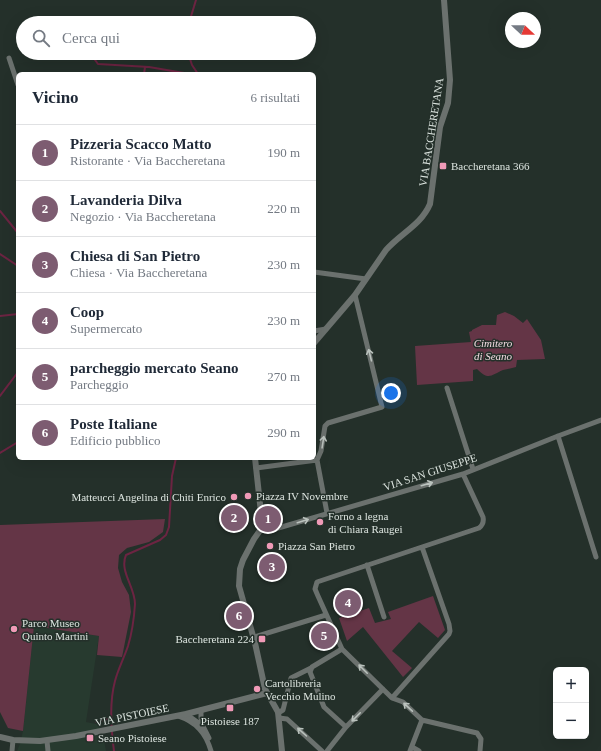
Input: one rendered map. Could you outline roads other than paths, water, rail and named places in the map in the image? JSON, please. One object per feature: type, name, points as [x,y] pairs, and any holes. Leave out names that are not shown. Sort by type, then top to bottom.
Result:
[{"type":"street","name":"VIA BACCHERETANA","points":[[316,341],[355,295],[392,243],[418,222],[430,204],[440,127],[448,103],[450,80],[444,0]]},
{"type":"street","points":[[9,58],[16,79]]},
{"type":"street","points":[[316,272],[366,279]]},
{"type":"street","points":[[328,513],[317,460],[321,451],[325,426],[328,423],[382,406],[355,295]]},
{"type":"street","points":[[316,331],[326,329]]},
{"type":"street","points":[[447,388],[473,469]]},
{"type":"street","name":"VIA SAN GIUSEPPE","points":[[263,530],[268,531],[463,474],[601,420]]},
{"type":"street","points":[[558,436],[596,557]]},
{"type":"street","points":[[255,460],[263,530],[245,554],[240,569],[239,586],[254,637],[267,693],[279,715],[282,751]]},
{"type":"street","points":[[256,468],[317,460]]},
{"type":"street","points":[[463,474],[483,517],[484,521],[482,526],[317,582],[315,588],[342,649],[392,698],[403,702],[422,720],[474,731],[479,734],[481,739],[480,751]]},
{"type":"street","points":[[392,698],[449,634],[450,631],[422,547]]},
{"type":"street","points":[[367,565],[384,617]]},
{"type":"street","points":[[254,637],[326,615]]},
{"type":"street","points":[[279,715],[283,710],[291,678],[310,670],[342,649]]},
{"type":"street","points":[[310,670],[324,707],[346,727]]},
{"type":"street","points":[[327,751],[346,727],[383,689]]},
{"type":"street","name":"VIA PISTOIESE","points":[[0,737],[13,740],[46,741],[178,716],[267,693]]},
{"type":"street","points":[[201,710],[201,718],[209,738],[209,745]]},
{"type":"street","points":[[186,714],[203,726]]},
{"type":"street","points":[[279,715],[287,719],[322,751]]},
{"type":"street","points":[[178,716],[190,721],[200,729],[211,751]]},
{"type":"street","points":[[419,751],[411,749],[422,720]]},
{"type":"street","points":[[12,751],[13,740]]},
{"type":"street","points":[[46,741],[48,751]]},
{"type":"waterway","points":[[191,16],[196,0]]},
{"type":"waterway","points":[[95,60],[98,64],[149,67],[178,72]]},
{"type":"waterway","points":[[190,60],[197,72]]},
{"type":"waterway","points":[[144,72],[145,67]]},
{"type":"waterway","points":[[0,211],[16,231]]},
{"type":"waterway","points":[[0,254],[16,265]]},
{"type":"waterway","points":[[0,316],[16,314]]},
{"type":"waterway","points":[[0,396],[16,375]]},
{"type":"waterway","points":[[0,453],[16,443]]},
{"type":"waterway","points":[[114,751],[111,716],[113,689],[133,626],[135,604],[133,591],[124,567],[124,561],[126,555],[160,540],[166,535],[169,527],[172,476],[176,460]]},
{"type":"waterway","points":[[96,722],[112,718]]},
{"type":"place","name":"Baccheretana 366","points":[[443,166]]},
{"type":"place","name":"Piazza IV Novembre","points":[[248,496]]},
{"type":"place","name":"Matteucci Angelina di Chiti Enrico","points":[[234,497]]},
{"type":"place","name":"Lavanderia Dilva","points":[[234,518]]},
{"type":"place","name":"Pizzeria Scacco Matto","points":[[268,519]]},
{"type":"place","name":"Forno a legna di Chiara Raugei","points":[[320,522]]},
{"type":"place","name":"Piazza San Pietro","points":[[270,546]]},
{"type":"place","name":"Chiesa di San Pietro","points":[[272,567]]},
{"type":"place","name":"Coop","points":[[348,603]]},
{"type":"place","name":"Poste Italiane","points":[[239,616]]},
{"type":"place","name":"Parco Museo Quinto Martini","points":[[14,629]]},
{"type":"place","name":"parcheggio mercato Seano","points":[[324,636]]},
{"type":"place","name":"Baccheretana 224","points":[[262,639]]},
{"type":"place","name":"Cartolibreria Vecchio Mulino","points":[[257,689]]},
{"type":"place","name":"Pistoiese 187","points":[[230,708]]},
{"type":"place","name":"Seano Pistoiese","points":[[90,738]]},
{"type":"park label","name":"Cimitero di Seano","points":[[493,349]]}]
